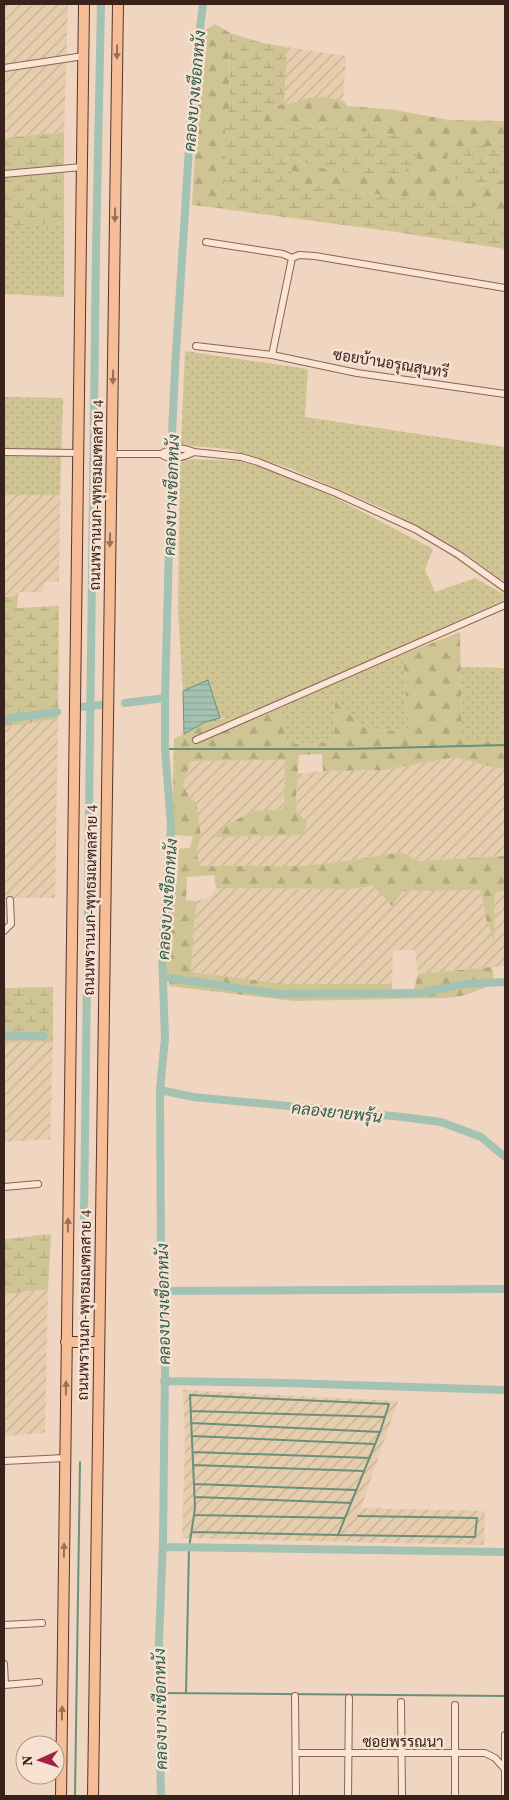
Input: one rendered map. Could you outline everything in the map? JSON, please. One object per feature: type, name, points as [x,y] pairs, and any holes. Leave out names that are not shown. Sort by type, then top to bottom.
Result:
[{"type":"main road","name":"ถนนพรานนก-พุทธมณฑลสาย 4","points":[[61,1796],[84,4]]},
{"type":"main road","name":"ถนนพรานนก-พุทธมณฑลสาย 4","points":[[92,1796],[118,4]]},
{"type":"main road","points":[[66,1342],[99,1342]]},
{"type":"street","points":[[4,68],[84,56]]},
{"type":"street","points":[[4,174],[82,167]]},
{"type":"street","points":[[206,242],[283,254],[292,258],[299,255],[315,256],[505,288]]},
{"type":"street","points":[[272,355],[292,258]]},
{"type":"street","name":"ซอยบ้านอรุณสุนทรี","points":[[196,346],[272,355],[357,372],[505,394]]},
{"type":"street","points":[[4,452],[78,453]]},
{"type":"street","points":[[112,454],[164,454],[175,458],[190,452],[241,457],[258,462],[336,493],[415,529],[459,555],[505,588]]},
{"type":"street","points":[[196,740],[505,605]]},
{"type":"street","points":[[4,931],[10,924],[10,900]]},
{"type":"street","points":[[4,1187],[38,1184]]},
{"type":"street","points":[[4,1461],[65,1458]]},
{"type":"street","points":[[4,1625],[42,1623]]},
{"type":"street","points":[[4,1664],[4,1685],[39,1682]]},
{"type":"street","points":[[295,1696],[296,1796]]},
{"type":"street","points":[[348,1796],[349,1698]]},
{"type":"street","points":[[401,1702],[402,1796]]},
{"type":"street","points":[[455,1705],[455,1796]]},
{"type":"street","points":[[505,1735],[505,1796]]},
{"type":"street","name":"ซอยพรรณนา","points":[[296,1753],[485,1753],[495,1758],[505,1768]]},
{"type":"shaded area","points":[[4,4],[68,4],[64,132],[4,138]]},
{"type":"shaded area","points":[[287,47],[346,56],[343,101],[324,97],[307,98],[294,103],[284,104]]},
{"type":"shaded area","points":[[4,495],[60,495],[59,581],[45,582],[43,592],[19,592],[18,597],[4,597]]},
{"type":"shaded area","points":[[208,680],[220,718],[205,722],[184,734],[183,691]]},
{"type":"shaded area","points":[[58,719],[55,898],[4,898],[4,727]]},
{"type":"shaded area","points":[[456,757],[505,769],[505,856],[417,861],[401,852],[302,866],[200,866],[196,852],[201,837],[183,785],[191,761],[285,760],[284,809],[252,811],[297,813],[297,774],[323,771],[384,770]]},
{"type":"shaded area","points":[[374,886],[403,891],[481,890],[486,919],[494,939],[495,891],[505,891],[505,966],[418,974],[415,950],[393,950],[392,984],[287,984],[191,972],[196,901],[211,896],[216,888],[350,889]]},
{"type":"shaded area","points":[[4,1042],[53,1042],[50,1139],[4,1142]]},
{"type":"shaded area","points":[[48,1289],[45,1433],[4,1436],[4,1294]]},
{"type":"shaded area","points":[[183,1390],[398,1401],[361,1508],[485,1511],[484,1545],[182,1538],[185,1437]]},
{"type":"green space","points":[[215,24],[230,33],[229,113],[222,148],[229,169],[216,208],[192,205],[202,32]]},
{"type":"green space","points":[[230,33],[263,43],[287,47],[284,104],[265,106],[265,122],[291,130],[307,126],[415,137],[418,156],[402,175],[375,178],[320,168],[292,158],[291,182],[416,200],[436,198],[482,208],[505,218],[505,249],[389,231],[216,208],[229,169],[222,148],[229,113]]},
{"type":"green space","points":[[324,97],[343,101],[348,106],[395,110],[450,120],[505,121],[505,146],[482,146],[477,186],[501,181],[505,182],[505,218],[482,208],[436,198],[416,200],[290,182],[291,158],[320,168],[416,137],[307,126],[291,130],[265,122],[265,106],[294,103],[307,98]]},
{"type":"green space","points":[[64,132],[64,223],[4,227],[4,138]]},
{"type":"green space","points":[[505,146],[505,182],[501,181],[477,186],[449,177],[447,156],[459,148]]},
{"type":"green space","points":[[64,223],[64,297],[4,294],[4,227]]},
{"type":"green space","points":[[185,351],[308,369],[305,417],[505,447],[505,594],[389,511],[289,468],[228,449],[181,445]]},
{"type":"green space","points":[[4,397],[63,398],[60,495],[4,495]]},
{"type":"green space","points":[[190,459],[240,461],[267,469],[332,496],[433,549],[425,570],[435,592],[475,578],[505,595],[505,600],[233,721],[220,718],[208,680],[183,691],[178,611],[180,463]]},
{"type":"green space","points":[[4,597],[18,597],[17,608],[59,606],[58,719],[4,727]]},
{"type":"green space","points":[[460,632],[462,740],[466,742],[505,741],[505,769],[456,757],[384,770],[323,771],[322,754],[299,755],[296,796],[297,813],[307,821],[303,835],[215,837],[225,826],[252,811],[284,809],[285,760],[191,761],[183,785],[189,797],[196,803],[201,837],[196,852],[200,866],[302,866],[401,852],[417,861],[505,856],[505,891],[495,892],[494,941],[486,919],[481,890],[403,891],[392,906],[374,886],[350,889],[216,888],[214,875],[187,877],[186,900],[196,901],[191,972],[287,984],[392,984],[392,990],[414,989],[418,974],[492,967],[495,984],[462,996],[446,998],[294,1001],[169,986],[169,975],[164,971],[172,849],[190,848],[193,836],[172,835],[174,739],[210,721],[225,719],[233,721],[279,706],[288,746],[293,744],[334,742],[335,694],[351,715],[365,726],[382,731],[408,730],[403,654]]},
{"type":"green space","points":[[403,654],[408,730],[383,731],[365,726],[351,715],[335,695],[334,742],[293,744],[288,746],[279,706]]},
{"type":"green space","points":[[461,667],[505,668],[505,741],[466,742],[462,740]]},
{"type":"green space","points":[[53,987],[53,1042],[4,1042],[4,988]]},
{"type":"green space","points":[[51,1234],[48,1289],[4,1294],[4,1239]]},
{"type":"waterway","points":[[84,1218],[96,251],[101,4]]},
{"type":"waterway","name":"คลองบางเชือกหนัง","points":[[161,1796],[158,1667],[163,1540],[165,1369],[161,1268],[160,1090],[165,1038],[162,950],[171,826],[165,749],[165,698],[175,369],[193,85],[203,4]]},
{"type":"waterway","points":[[125,703],[165,698]]},
{"type":"waterway","points":[[81,707],[101,705]]},
{"type":"waterway","points":[[4,719],[57,712]]},
{"type":"waterway","points":[[165,749],[347,749],[505,745]]},
{"type":"waterway","points":[[163,977],[278,994],[419,993],[465,984],[505,982]]},
{"type":"waterway","points":[[4,1036],[44,1036]]},
{"type":"waterway","name":"คลองยายพรุ้น","points":[[160,1090],[193,1097],[441,1122],[481,1137],[505,1157]]},
{"type":"waterway","points":[[162,1291],[505,1289]]},
{"type":"waterway","points":[[164,1381],[505,1390]]},
{"type":"waterway","points":[[186,1693],[189,1548],[195,1508],[190,1395],[389,1404],[380,1432],[338,1535],[192,1532]]},
{"type":"waterway","points":[[191,1411],[385,1417]]},
{"type":"waterway","points":[[191,1423],[380,1432]]},
{"type":"waterway","points":[[192,1436],[374,1444]]},
{"type":"waterway","points":[[193,1452],[370,1458]]},
{"type":"waterway","points":[[75,1796],[80,1462]]},
{"type":"waterway","points":[[193,1465],[363,1471]]},
{"type":"waterway","points":[[194,1484],[356,1490]]},
{"type":"waterway","points":[[195,1497],[351,1503]]},
{"type":"waterway","points":[[195,1515],[345,1518]]},
{"type":"waterway","points":[[338,1535],[475,1537],[477,1518],[358,1516]]},
{"type":"waterway","points":[[163,1547],[505,1552]]},
{"type":"waterway","points":[[159,1693],[505,1696]]}]
